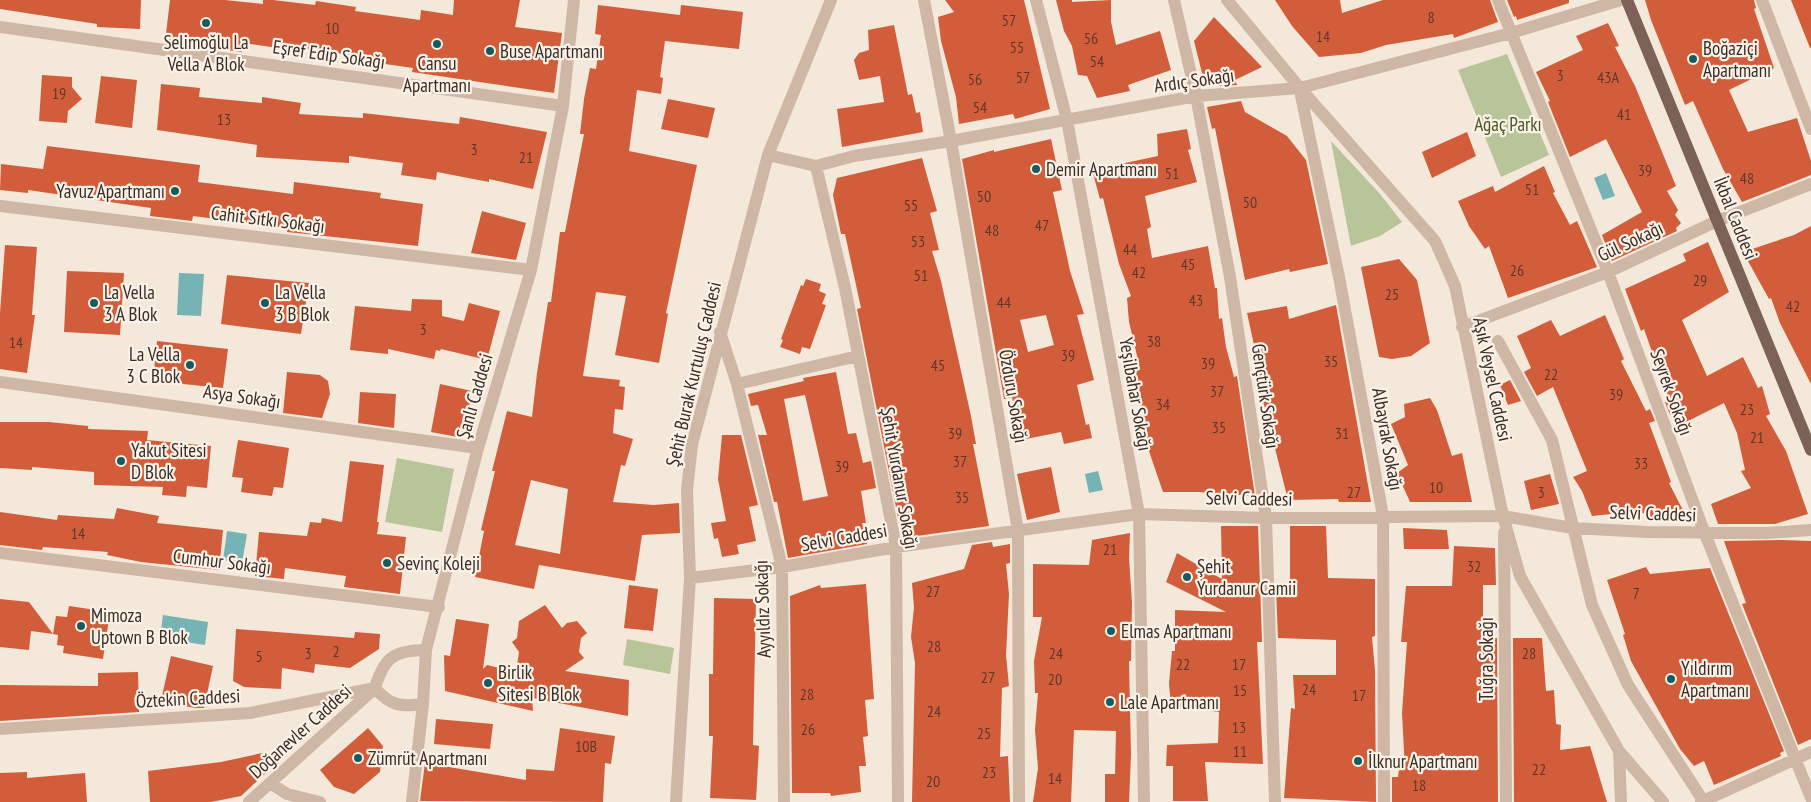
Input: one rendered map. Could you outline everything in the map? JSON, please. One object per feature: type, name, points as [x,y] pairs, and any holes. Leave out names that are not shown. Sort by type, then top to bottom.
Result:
[{"type":"main road","name":"İkbal Caddesi","points":[[1627,0],[1811,450]]},
{"type":"street","name":"Şanlı Caddesi","points":[[412,802],[423,704],[426,650],[439,607],[478,448],[531,270],[563,106],[574,0]]},
{"type":"street","name":"Şehit Burak Kurtuluş Caddesi","points":[[676,802],[690,578],[687,490],[692,444],[768,155],[831,0]]},
{"type":"street","name":"Özduru Sokağı","points":[[924,0],[951,141],[1018,531],[1019,802]]},
{"type":"street","name":"Yeşilbahar Sokağı","points":[[1036,0],[1067,120],[1139,514],[1144,802]]},
{"type":"street","name":"Gençtürk Sokağı","points":[[1174,0],[1196,96],[1230,277],[1266,518],[1275,802]]},
{"type":"street","name":"Aşık Veysel Caddesi","points":[[1226,0],[1300,88],[1435,241],[1455,286],[1462,327],[1504,516],[1520,576],[1619,751],[1662,802]]},
{"type":"street","name":"Seyrek Sokağı","points":[[1498,0],[1608,272],[1705,534],[1811,798]]},
{"type":"street","name":"Ardıç Sokağı","points":[[768,155],[816,166],[854,156],[951,141],[1196,96],[1300,88],[1511,33],[1620,0]]},
{"type":"street","points":[[1762,0],[1811,129]]},
{"type":"street","name":"Eşref Edip Sokağı","points":[[0,27],[563,106]]},
{"type":"street","name":"Albayrak Sokağı","points":[[1300,88],[1337,269],[1383,516],[1384,802]]},
{"type":"street","name":"Şehit Yurdanur Sokağı","points":[[816,166],[858,356],[896,547],[898,802]]},
{"type":"street","name":"Gül Sokağı","points":[[1462,327],[1608,272],[1717,221],[1811,184]]},
{"type":"street","name":"Cahit Sıtkı Sokağı","points":[[0,206],[531,270]]},
{"type":"street","name":"Ayyıldız Sokağı","points":[[720,332],[737,384],[782,567],[784,802]]},
{"type":"street","points":[[1498,341],[1552,440],[1592,605],[1628,685],[1703,802],[1811,752]]},
{"type":"street","points":[[737,384],[858,356]]},
{"type":"street","name":"Asya Sokağı","points":[[0,382],[478,448]]},
{"type":"street","name":"Selvi Caddesi","points":[[690,578],[782,567],[896,547],[1139,514],[1266,518],[1504,516],[1572,528],[1705,534],[1811,530]]},
{"type":"street","name":"Tuğra Sokağı","points":[[1504,516],[1506,802]]},
{"type":"street","name":"Cumhur Sokağı","points":[[0,553],[439,607]]},
{"type":"street","points":[[423,704],[404,707],[392,705],[375,688],[379,673],[388,661],[404,650],[426,650]]},
{"type":"street","name":"Öztekin Caddesi","points":[[0,729],[250,714],[375,688]]},
{"type":"street","name":"Doğanevler Caddesi","points":[[249,802],[375,688]]},
{"type":"street","points":[[1619,751],[1621,802]]},
{"type":"street","points":[[270,783],[287,794],[320,802]]},
{"type":"green space","name":"Ağaç Parkı","points":[[1507,54],[1549,155],[1501,177],[1458,70]]},
{"type":"green space","points":[[1331,141],[1380,194],[1402,222],[1380,236],[1351,246]]},
{"type":"green space","points":[[397,458],[454,469],[442,532],[385,522]]},
{"type":"green space","points":[[627,639],[674,648],[670,674],[623,665]]},
{"type":"water","points":[[1606,173],[1615,196],[1603,200],[1594,178]]},
{"type":"water","points":[[179,273],[204,274],[201,316],[177,315]]},
{"type":"water","points":[[1098,471],[1103,490],[1089,493],[1085,474]]},
{"type":"water","points":[[227,531],[247,534],[242,563],[223,560]]},
{"type":"water","points":[[163,615],[208,622],[205,645],[160,638]]},
{"type":"building","points":[[0,0],[141,0],[140,29],[97,27],[97,24],[0,9]]},
{"type":"building","points":[[170,0],[225,0],[263,4],[263,0],[273,0],[315,5],[316,1],[356,7],[355,11],[420,20],[421,10],[453,15],[454,0],[520,0],[515,27],[562,33],[554,93],[412,72],[413,68],[357,60],[358,56],[299,48],[299,51],[243,43],[242,52],[165,42]]},
{"type":"building","points":[[945,0],[1024,0],[1050,109],[1015,119],[1013,114],[959,124],[956,97],[941,41],[938,17],[954,12]]},
{"type":"building","points":[[1056,0],[1072,0],[1072,2],[1111,0],[1111,22],[1116,45],[1160,31],[1171,70],[1128,85],[1130,91],[1097,98],[1087,76],[1078,75],[1072,46],[1064,31]]},
{"type":"building","points":[[1275,0],[1340,0],[1342,13],[1383,0],[1490,0],[1498,22],[1454,38],[1453,34],[1386,45],[1361,53],[1319,57],[1292,26]]},
{"type":"building","points":[[1507,0],[1569,0],[1569,3],[1517,20]]},
{"type":"building","points":[[1645,0],[1754,0],[1756,8],[1754,9],[1774,68],[1729,90],[1748,132],[1797,118],[1811,161],[1811,175],[1742,202],[1723,169],[1693,101],[1685,105],[1651,20]]},
{"type":"building","points":[[1791,0],[1811,0],[1811,48],[1810,48]]},
{"type":"building","points":[[598,5],[680,15],[681,5],[743,12],[739,49],[665,41],[660,77],[663,78],[661,94],[637,90],[629,151],[697,165],[666,313],[668,314],[659,363],[615,355],[626,296],[596,292],[583,376],[620,380],[619,386],[625,387],[623,410],[615,409],[613,433],[633,439],[625,466],[621,465],[613,502],[654,505],[679,503],[680,533],[642,535],[635,581],[539,565],[534,589],[475,577],[484,531],[481,530],[495,471],[492,471],[507,411],[532,417],[537,373],[548,302],[551,302],[560,232],[565,232],[584,134],[580,134],[584,99],[590,68],[596,69],[601,35],[595,34]],"holes":[[[531,480],[568,489],[560,554],[515,545]]]},
{"type":"building","points":[[1214,17],[1262,67],[1235,80],[1237,85],[1217,86],[1202,73],[1194,41]]},
{"type":"building","points":[[1608,23],[1619,46],[1615,47],[1635,86],[1676,186],[1667,191],[1678,210],[1675,215],[1681,223],[1676,228],[1677,231],[1612,261],[1602,235],[1642,212],[1606,139],[1570,157],[1548,102],[1550,101],[1536,72],[1583,50],[1576,36]]},
{"type":"building","points":[[894,25],[908,95],[912,94],[916,113],[920,112],[923,132],[842,147],[837,109],[884,102],[880,76],[859,80],[854,60],[859,53],[869,50],[868,30]]},
{"type":"building","points":[[42,75],[72,77],[72,87],[82,99],[68,111],[67,123],[39,121]]},
{"type":"building","points":[[101,76],[137,80],[132,128],[95,123]]},
{"type":"building","points":[[161,84],[200,88],[199,97],[262,103],[262,97],[301,103],[299,114],[363,118],[363,113],[459,124],[460,117],[547,132],[533,189],[489,179],[489,182],[437,172],[436,180],[401,175],[403,163],[349,156],[349,163],[256,157],[257,145],[157,130]]},
{"type":"building","points":[[668,99],[715,108],[708,138],[661,129]]},
{"type":"building","points":[[1241,101],[1245,112],[1287,136],[1306,160],[1328,264],[1290,272],[1289,269],[1245,280],[1215,128],[1212,129],[1207,107]]},
{"type":"building","points":[[1187,129],[1191,149],[1188,150],[1197,182],[1145,196],[1151,227],[1147,229],[1152,258],[1208,246],[1215,288],[1217,288],[1219,319],[1222,318],[1226,347],[1234,377],[1237,376],[1255,496],[1199,492],[1163,492],[1141,428],[1146,427],[1138,396],[1126,366],[1139,364],[1129,322],[1127,298],[1131,296],[1119,264],[1103,198],[1100,199],[1092,170],[1158,156],[1157,134]]},
{"type":"building","points":[[1467,132],[1476,156],[1432,178],[1422,152]]},
{"type":"building","points":[[1051,139],[1062,190],[1053,192],[1070,271],[1084,314],[1077,315],[1094,380],[1077,385],[1086,425],[1089,424],[1092,438],[1064,444],[1061,432],[1016,441],[1014,427],[1018,426],[1012,397],[1004,399],[962,159],[994,150],[994,152]],"holes":[[[1046,315],[1054,345],[1028,352],[1020,320]]]},
{"type":"building","points":[[47,146],[200,165],[198,182],[293,194],[294,182],[381,193],[380,198],[423,204],[418,246],[287,232],[288,228],[193,216],[192,221],[150,216],[151,208],[28,190],[28,193],[0,190],[1,164],[43,169]]},
{"type":"building","points":[[922,158],[937,211],[930,213],[939,250],[932,251],[941,281],[971,416],[976,444],[973,444],[989,526],[902,538],[857,309],[861,308],[845,234],[841,234],[833,195],[837,178]]},
{"type":"building","points":[[1544,166],[1555,192],[1553,193],[1570,225],[1577,221],[1597,267],[1508,298],[1489,246],[1485,249],[1469,226],[1458,201],[1493,186],[1495,192]]},
{"type":"building","points":[[482,211],[526,223],[516,260],[471,253]]},
{"type":"building","points":[[1811,226],[1811,384],[1780,323],[1771,298],[1769,299],[1743,252],[1794,235]]},
{"type":"building","points":[[1708,242],[1729,292],[1682,320],[1707,376],[1743,357],[1758,388],[1762,386],[1770,414],[1766,416],[1786,451],[1808,514],[1775,524],[1718,524],[1711,504],[1751,488],[1741,471],[1745,470],[1737,433],[1724,403],[1678,426],[1673,414],[1670,415],[1665,402],[1669,400],[1644,329],[1641,331],[1625,289],[1686,261],[1683,254]]},
{"type":"building","points":[[5,245],[37,247],[32,315],[35,315],[27,373],[0,369],[0,313]]},
{"type":"building","points":[[1399,259],[1417,280],[1430,343],[1411,356],[1392,359],[1379,357],[1361,267]]},
{"type":"building","name":"La Vella 3 A Blok","points":[[67,271],[124,273],[120,335],[64,332]]},
{"type":"building","name":"La Vella 3 B Blok","points":[[227,275],[309,283],[301,334],[221,324]]},
{"type":"building","points":[[806,279],[821,284],[819,291],[826,294],[822,304],[826,305],[810,349],[802,347],[800,354],[780,347],[783,340],[781,339],[801,285],[803,286]]},
{"type":"building","points":[[412,299],[442,300],[442,316],[464,321],[469,303],[500,311],[487,360],[441,349],[440,351],[436,350],[434,359],[388,349],[388,354],[350,350],[355,306],[411,311]]},
{"type":"building","points":[[1336,305],[1371,502],[1339,502],[1338,499],[1288,500],[1256,373],[1260,372],[1247,313],[1287,306],[1289,319]]},
{"type":"building","points":[[1605,315],[1624,359],[1621,361],[1646,411],[1650,409],[1655,421],[1649,423],[1671,482],[1669,483],[1689,522],[1655,521],[1640,511],[1592,516],[1582,491],[1573,477],[1587,471],[1553,387],[1537,396],[1524,372],[1531,368],[1517,336],[1551,320],[1560,336]]},
{"type":"building","name":"La Vella 3 C Blok","points":[[157,341],[228,349],[223,388],[153,381]]},
{"type":"building","points":[[287,372],[320,375],[328,381],[330,394],[322,418],[283,413]]},
{"type":"building","points":[[836,372],[848,434],[856,433],[863,463],[871,461],[876,488],[861,491],[866,523],[862,523],[867,544],[788,558],[777,502],[774,502],[758,435],[767,435],[758,405],[751,406],[748,394],[804,381],[803,378]],"holes":[[[805,395],[828,496],[803,501],[784,399]]]},
{"type":"building","points":[[1510,380],[1521,401],[1508,405],[1500,385]]},
{"type":"building","points":[[440,384],[472,391],[463,438],[431,432]]},
{"type":"building","points":[[360,392],[396,394],[394,428],[358,423]]},
{"type":"building","points":[[1430,398],[1437,410],[1452,456],[1462,453],[1472,502],[1410,502],[1397,473],[1408,465],[1391,424],[1405,417],[1404,404]]},
{"type":"building","points":[[0,422],[49,422],[88,426],[88,429],[148,431],[147,440],[211,446],[207,488],[187,486],[186,497],[162,495],[163,487],[94,485],[94,472],[32,467],[32,470],[0,468]]},
{"type":"building","points":[[722,435],[741,435],[758,505],[749,507],[756,541],[737,545],[739,554],[722,557],[718,538],[714,539],[711,523],[726,521],[718,479]]},
{"type":"building","points":[[238,440],[289,448],[283,488],[274,487],[272,496],[241,492],[243,478],[232,477]]},
{"type":"building","points":[[350,461],[384,465],[377,534],[406,537],[400,594],[344,587],[346,576],[285,568],[284,579],[255,576],[259,532],[307,536],[310,522],[321,523],[322,518],[342,522]]},
{"type":"building","points":[[1051,467],[1060,512],[1027,520],[1017,474]]},
{"type":"building","points":[[1550,474],[1559,504],[1531,510],[1524,481]]},
{"type":"building","points":[[117,508],[159,516],[157,523],[223,530],[219,570],[141,562],[107,555],[108,552],[43,547],[42,550],[0,545],[0,512],[57,520],[58,515],[114,519]]},
{"type":"building","points":[[1221,526],[1258,526],[1262,642],[1257,642],[1263,764],[1205,762],[1208,801],[1173,801],[1173,766],[1166,766],[1167,745],[1218,743],[1219,712],[1171,706],[1169,683],[1172,651],[1175,651],[1175,610],[1226,612],[1166,582],[1177,553],[1222,579]]},
{"type":"building","points":[[1290,526],[1326,526],[1328,578],[1375,579],[1375,636],[1372,637],[1375,670],[1376,802],[1284,798],[1291,708],[1295,709],[1293,675],[1336,675],[1336,640],[1278,638],[1276,589],[1290,589]]},
{"type":"building","points":[[1403,528],[1447,530],[1449,549],[1404,549]]},
{"type":"building","points":[[1130,533],[1129,558],[1132,603],[1131,661],[1129,661],[1131,755],[1129,802],[1105,802],[1105,774],[1115,774],[1116,731],[1074,730],[1071,802],[1033,802],[1038,768],[1035,730],[1038,693],[1035,693],[1034,661],[1042,617],[1033,617],[1033,564],[1089,565],[1092,540]]},
{"type":"building","points":[[1724,541],[1811,541],[1811,739],[1798,745],[1742,604],[1746,603]]},
{"type":"building","points":[[992,542],[993,547],[1010,544],[1010,563],[1006,564],[1009,594],[1006,655],[1009,686],[1002,688],[1000,757],[1008,756],[1010,802],[912,802],[915,663],[911,637],[914,607],[912,583],[964,569],[972,545]]},
{"type":"building","points":[[1454,546],[1495,548],[1496,585],[1483,585],[1483,626],[1493,624],[1494,638],[1497,638],[1498,802],[1392,802],[1392,777],[1398,777],[1399,769],[1405,770],[1402,713],[1407,642],[1401,642],[1406,586],[1452,586]]},
{"type":"building","points":[[1646,567],[1650,574],[1710,568],[1784,751],[1780,753],[1781,756],[1714,785],[1704,761],[1694,766],[1680,749],[1631,661],[1623,635],[1625,634],[1607,580]]},
{"type":"building","points":[[866,584],[874,699],[865,700],[868,736],[863,737],[866,766],[859,766],[861,792],[831,796],[830,793],[792,793],[790,596],[820,585],[821,588]]},
{"type":"building","points":[[629,585],[658,589],[653,631],[624,628]]},
{"type":"building","points":[[714,598],[756,599],[753,745],[759,746],[756,800],[710,798],[713,736],[709,736],[709,674],[713,674]]},
{"type":"building","points":[[0,599],[29,602],[53,634],[31,631],[29,650],[0,647]]},
{"type":"building","points":[[545,605],[562,628],[567,623],[577,621],[587,633],[581,638],[579,652],[584,658],[565,671],[629,680],[628,716],[532,698],[533,711],[445,691],[444,655],[450,656],[456,619],[489,624],[483,669],[487,665],[516,672],[519,652],[512,642],[517,638],[519,621]]},
{"type":"building","name":"Mimoza Uptown B Blok","points":[[69,606],[110,612],[103,659],[63,653],[64,646],[57,645],[58,635],[53,634],[56,616],[67,617]]},
{"type":"building","points":[[236,629],[354,638],[355,632],[380,634],[379,649],[350,668],[315,664],[314,673],[282,668],[281,689],[244,687],[233,681]]},
{"type":"building","points":[[1513,638],[1542,638],[1546,691],[1554,690],[1556,724],[1561,725],[1560,750],[1590,746],[1607,802],[1514,802]]},
{"type":"building","points":[[171,656],[213,666],[204,708],[169,703],[170,698],[162,696]]},
{"type":"building","points":[[138,672],[139,712],[0,721],[0,685],[98,686],[98,673]]},
{"type":"building","points":[[436,719],[493,724],[490,749],[434,744]]},
{"type":"building","name":"Zümrüt Apartmanı","points":[[368,728],[383,746],[380,772],[354,794],[334,787],[320,770]]},
{"type":"building","points":[[560,728],[615,736],[611,764],[605,763],[603,802],[420,801],[425,763],[526,780],[526,769],[554,771]]},
{"type":"building","points":[[267,752],[270,769],[241,796],[211,802],[150,802],[148,771],[221,762]]},
{"type":"building","points":[[27,772],[27,778],[85,773],[87,802],[0,802],[0,773]]},
{"type":"place","name":"Selimoğlu La Vella A Blok","points":[[206,23]]},
{"type":"place","name":"Cansu Apartmanı","points":[[437,44]]},
{"type":"place","name":"Buse Apartmanı","points":[[490,51]]},
{"type":"place","name":"Boğaziçi Apartmanı","points":[[1693,59]]},
{"type":"place","name":"Demir Apartmanı","points":[[1036,169]]},
{"type":"place","name":"Yavuz Apartmanı","points":[[175,191]]},
{"type":"place","name":"La Vella 3 A Blok","points":[[94,303]]},
{"type":"place","name":"La Vella 3 B Blok","points":[[265,303]]},
{"type":"place","name":"La Vella 3 C Blok","points":[[190,365]]},
{"type":"place","name":"Yakut Sitesi D Blok","points":[[121,461]]},
{"type":"place","name":"Sevinç Koleji","points":[[387,563]]},
{"type":"place","name":"Şehit Yurdanur Camii","points":[[1187,577]]},
{"type":"place","name":"Mimoza Uptown B Blok","points":[[81,626]]},
{"type":"place","name":"Elmas Apartmanı","points":[[1111,631]]},
{"type":"place","name":"Yıldırım Apartmanı","points":[[1671,679]]},
{"type":"place","name":"Birlik Sitesi B Blok","points":[[488,683]]},
{"type":"place","name":"Lale Apartmanı","points":[[1110,702]]},
{"type":"place","name":"Zümrüt Apartmanı","points":[[358,758]]},
{"type":"place","name":"İlknur Apartmanı","points":[[1358,761]]}]
